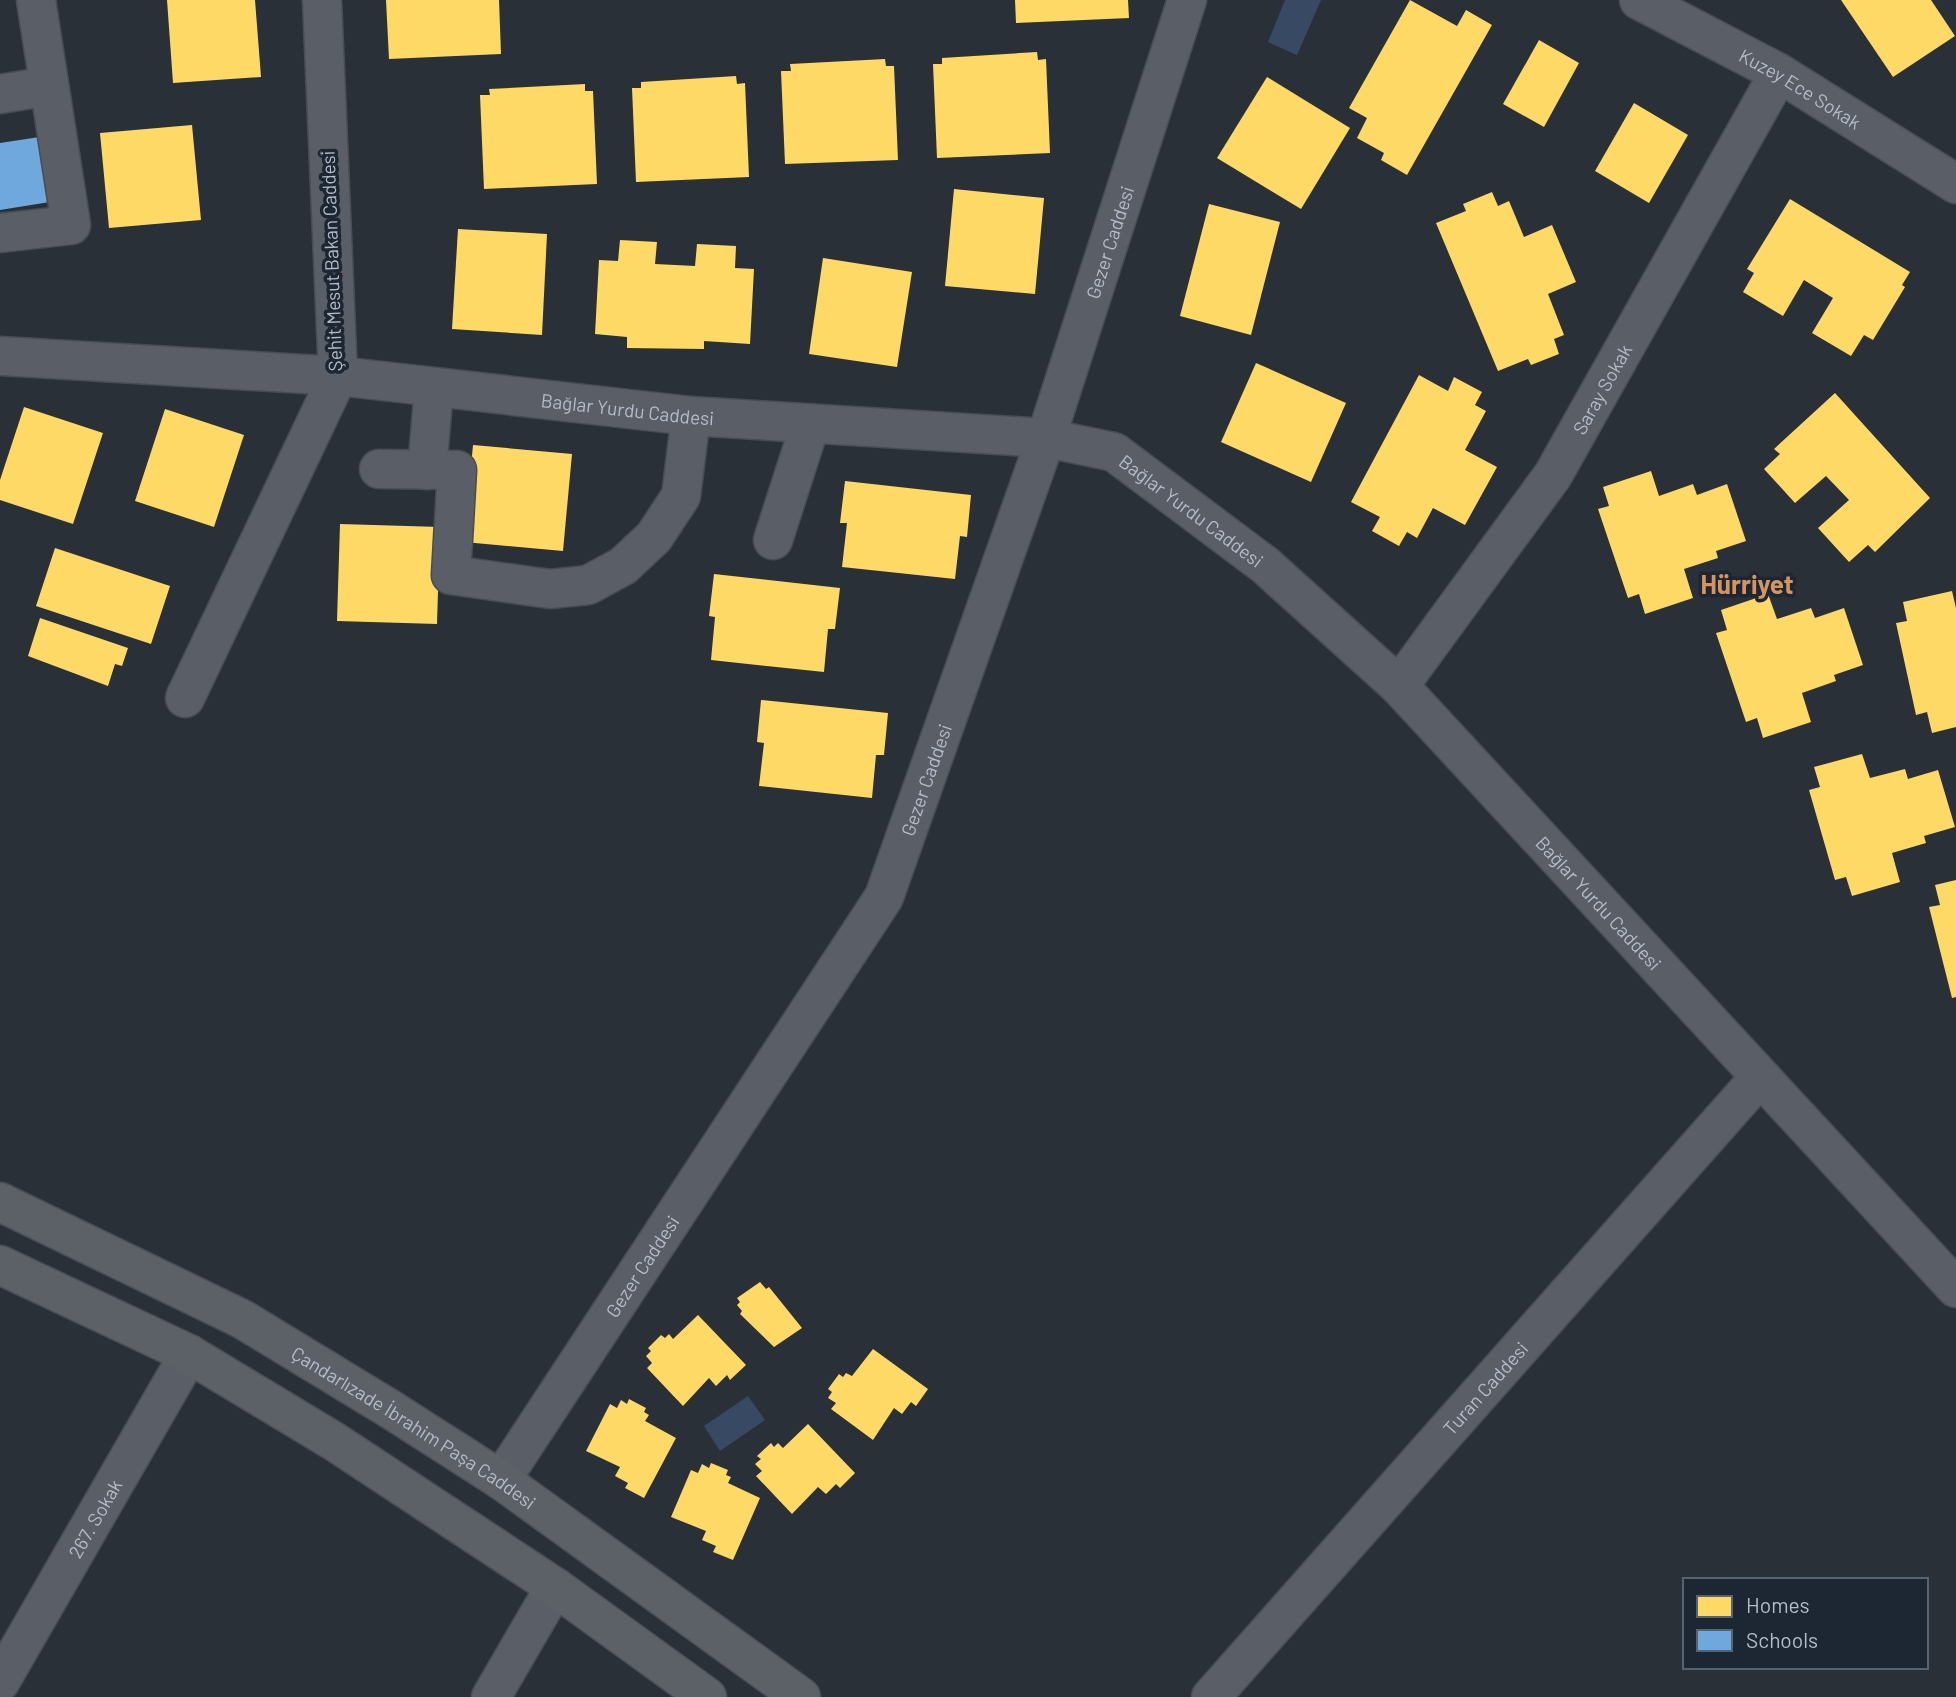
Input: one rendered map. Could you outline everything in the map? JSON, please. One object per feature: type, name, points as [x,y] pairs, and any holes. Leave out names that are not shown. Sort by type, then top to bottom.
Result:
[{"type":"main road","name":"Çandarlızade İbrahim Paşa Caddesi","points":[[0,1202],[242,1319],[500,1480],[802,1697]]},
{"type":"main road","points":[[0,1265],[188,1354],[335,1442],[555,1587],[707,1697]]},
{"type":"street","points":[[0,233],[71,225],[36,0]]},
{"type":"street","name":"Şehit Mesut Bakan Caddesi","points":[[185,698],[338,376],[322,0]]},
{"type":"street","name":"Gezer Caddesi","points":[[500,1480],[884,897],[1046,438],[1187,0]]},
{"type":"street","name":"Kuzey Ece Sokak","points":[[1639,0],[1779,73],[1956,184]]},
{"type":"street","name":"Saray Sokak","points":[[1399,686],[1553,475],[1779,73]]},
{"type":"street","points":[[0,94],[50,86]]},
{"type":"street","name":"Bağlar Yurdu Caddesi","points":[[0,356],[338,376],[691,415],[810,425],[1046,438],[1114,452],[1265,565],[1399,686],[1760,1077],[1949,1268]]},
{"type":"street","points":[[427,470],[434,388]]},
{"type":"street","points":[[379,469],[457,470],[451,575],[550,589],[588,585],[623,566],[654,537],[681,496],[691,415]]},
{"type":"street","points":[[774,540],[810,425]]},
{"type":"street","name":"Turan Caddesi","points":[[1211,1697],[1760,1077]]},
{"type":"street","name":"267. Sokak","points":[[0,1682],[188,1354]]},
{"type":"street","points":[[491,1697],[555,1587]]},
{"type":"water","points":[[1285,0],[1321,0],[1297,55],[1268,42]]},
{"type":"water","points":[[748,1396],[765,1420],[720,1451],[704,1426]]},
{"type":"building: Homes","points":[[167,0],[255,0],[261,77],[173,83]]},
{"type":"building: Homes","points":[[386,0],[499,0],[501,54],[389,59]]},
{"type":"building: Homes","points":[[1015,0],[1128,0],[1129,18],[1016,23]]},
{"type":"building: Homes","points":[[1410,0],[1457,26],[1466,10],[1492,25],[1407,175],[1381,160],[1384,153],[1357,138],[1367,118],[1349,108]]},
{"type":"building: Homes","points":[[1841,0],[1931,0],[1955,36],[1893,77]]},
{"type":"building: Homes","points":[[1539,40],[1579,63],[1544,127],[1503,104]]},
{"type":"building: Homes","points":[[1037,52],[1038,60],[1046,59],[1050,153],[937,158],[933,64],[942,64],[942,58]]},
{"type":"building: Homes","points":[[885,59],[886,66],[894,66],[898,160],[785,164],[781,71],[791,71],[790,64]]},
{"type":"building: Homes","points":[[736,76],[737,84],[745,83],[749,177],[636,182],[632,88],[641,88],[641,82]]},
{"type":"building: Homes","points":[[1267,77],[1350,128],[1301,209],[1217,158]]},
{"type":"building: Homes","points":[[585,84],[585,91],[593,91],[597,184],[484,189],[480,95],[490,95],[489,89]]},
{"type":"building: Homes","points":[[1634,103],[1688,135],[1649,203],[1595,171]]},
{"type":"building: Homes","points":[[192,125],[201,220],[109,228],[100,133]]},
{"type":"building: Homes","points":[[954,189],[1044,198],[1035,294],[945,286]]},
{"type":"building: Homes","points":[[1492,192],[1498,206],[1509,201],[1524,237],[1552,225],[1576,282],[1548,294],[1564,335],[1554,339],[1559,354],[1531,365],[1528,359],[1498,371],[1436,223],[1466,211],[1463,204]]},
{"type":"building: Homes","points":[[1790,199],[1910,272],[1902,285],[1905,287],[1873,340],[1864,335],[1851,356],[1812,333],[1833,298],[1804,280],[1783,316],[1743,292],[1754,273],[1747,269]]},
{"type":"building: Homes","points":[[1209,204],[1280,222],[1251,335],[1180,316]]},
{"type":"building: Homes","points":[[458,229],[547,234],[542,335],[452,329]]},
{"type":"building: Homes","points":[[620,240],[657,242],[655,264],[695,266],[697,244],[736,246],[735,268],[754,269],[750,344],[704,341],[704,349],[627,348],[627,337],[595,334],[599,260],[618,261]]},
{"type":"building: Homes","points":[[823,258],[912,272],[897,367],[809,354]]},
{"type":"building: Homes","points":[[1256,363],[1346,403],[1311,482],[1221,442]]},
{"type":"building: Homes","points":[[1419,375],[1448,391],[1454,377],[1482,392],[1475,405],[1486,411],[1465,450],[1497,467],[1465,525],[1433,508],[1417,538],[1407,532],[1399,546],[1372,531],[1380,517],[1351,502]]},
{"type":"building: Homes","points":[[1835,393],[1930,498],[1875,552],[1868,545],[1849,562],[1818,528],[1849,500],[1826,476],[1795,503],[1764,469],[1780,454],[1774,449]]},
{"type":"building: Homes","points":[[24,407],[103,433],[73,524],[0,500],[0,480]]},
{"type":"building: Homes","points":[[165,409],[244,435],[214,527],[135,501]]},
{"type":"building: Homes","points":[[473,445],[572,454],[563,551],[464,542]]},
{"type":"building: Homes","points":[[1651,471],[1659,496],[1693,484],[1697,495],[1727,484],[1746,541],[1716,551],[1718,558],[1684,569],[1693,598],[1645,614],[1639,594],[1628,598],[1598,509],[1609,506],[1603,487]]},
{"type":"building: Homes","points":[[845,481],[971,495],[967,537],[960,536],[955,579],[842,567],[847,523],[840,523]]},
{"type":"building: Homes","points":[[340,524],[440,527],[437,624],[337,621]]},
{"type":"building: Homes","points":[[55,548],[170,586],[151,644],[36,606]]},
{"type":"building: Homes","points":[[714,574],[840,588],[835,629],[828,629],[824,672],[711,660],[715,617],[709,616]]},
{"type":"building: Homes","points":[[1952,591],[1956,608],[1956,727],[1932,733],[1927,712],[1916,715],[1896,623],[1907,621],[1903,602]]},
{"type":"building: Homes","points":[[1768,594],[1777,619],[1811,608],[1815,618],[1844,608],[1863,665],[1834,675],[1836,681],[1802,693],[1811,722],[1763,738],[1757,718],[1746,722],[1716,633],[1727,630],[1721,610]]},
{"type":"building: Homes","points":[[40,618],[128,648],[122,666],[115,664],[108,686],[28,656]]},
{"type":"building: Homes","points":[[761,700],[888,713],[884,755],[876,755],[872,798],[759,786],[764,743],[757,742]]},
{"type":"building: Homes","points":[[1862,754],[1870,778],[1905,769],[1908,779],[1938,770],[1955,827],[1924,836],[1926,843],[1892,853],[1900,882],[1852,896],[1846,877],[1835,880],[1809,790],[1820,787],[1814,767]]},
{"type":"building: Homes","points":[[1956,880],[1956,997],[1952,998],[1929,907],[1940,905],[1935,885]]},
{"type":"building: Homes","points":[[760,1282],[766,1289],[769,1287],[802,1328],[774,1347],[740,1314],[742,1311],[737,1305],[740,1302],[737,1298]]},
{"type":"building: Homes","points":[[698,1315],[746,1365],[730,1380],[727,1375],[716,1386],[709,1378],[683,1406],[647,1368],[652,1363],[646,1356],[651,1351],[648,1348],[661,1335],[665,1338],[669,1334],[673,1339]]},
{"type":"building: Homes","points":[[873,1349],[928,1389],[916,1406],[911,1402],[902,1414],[894,1408],[873,1440],[831,1409],[836,1403],[828,1398],[832,1392],[828,1389],[839,1374],[843,1377],[846,1373],[852,1376]]},
{"type":"building: Homes","points":[[629,1399],[646,1408],[644,1412],[649,1415],[645,1421],[676,1438],[644,1498],[625,1488],[628,1483],[615,1476],[620,1467],[586,1451],[610,1404],[617,1408],[621,1400],[627,1404]]},
{"type":"building: Homes","points":[[808,1424],[855,1473],[840,1488],[836,1484],[826,1494],[818,1487],[792,1514],[756,1476],[762,1471],[755,1464],[761,1459],[757,1456],[771,1443],[774,1447],[778,1443],[783,1448]]},
{"type":"building: Homes","points":[[711,1463],[728,1470],[726,1475],[731,1477],[728,1483],[760,1498],[733,1560],[713,1552],[716,1546],[702,1540],[706,1531],[671,1517],[691,1470],[698,1473],[702,1464],[709,1468]]},
{"type":"building: Schools","points":[[46,136],[56,201],[0,210],[0,143]]},
{"type":"district","name":"Hürriyet","points":[[1747,583]]}]
